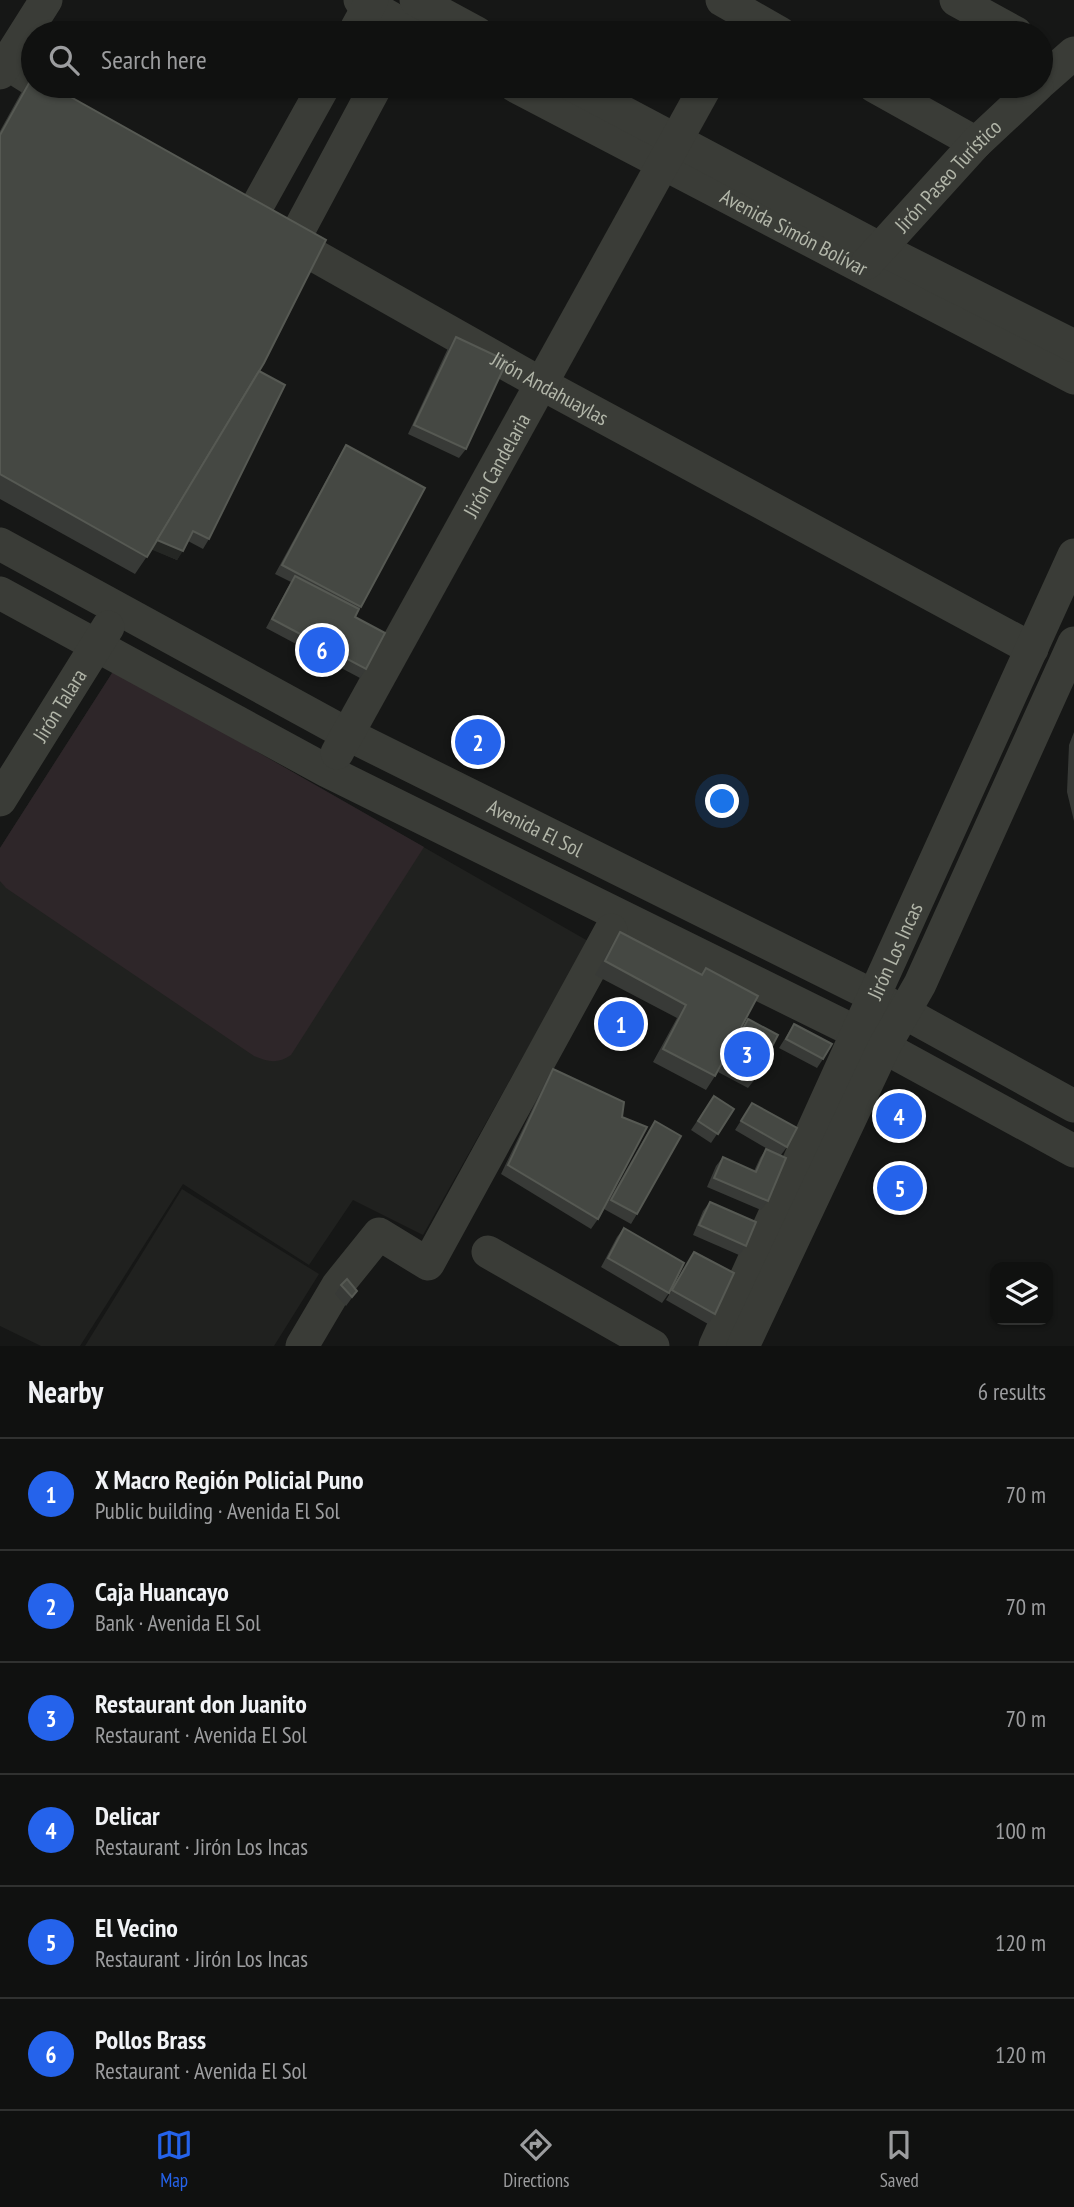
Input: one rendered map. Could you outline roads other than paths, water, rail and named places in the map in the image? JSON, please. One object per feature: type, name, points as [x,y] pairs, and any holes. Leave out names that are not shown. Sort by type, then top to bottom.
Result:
[{"type":"street","points":[[41,21],[46,0]]},
{"type":"street","points":[[956,0],[994,21]]},
{"type":"street","points":[[364,10],[433,21]]},
{"type":"street","points":[[739,12],[757,21]]},
{"type":"street","name":"Jirón Andahuaylas","points":[[316,98],[238,211],[540,383],[1032,649]]},
{"type":"street","points":[[292,243],[370,98]]},
{"type":"street","name":"Avenida Simón Bolívar","points":[[543,98],[669,152],[871,258],[1074,377]]},
{"type":"street","name":"Avenida Simón Bolívar","points":[[591,98],[669,152]]},
{"type":"street","name":"Jirón Candelaria","points":[[327,771],[699,98]]},
{"type":"street","points":[[895,98],[976,143]]},
{"type":"street","name":"Jirón Paseo Turístico","points":[[871,258],[976,143],[1024,98]]},
{"type":"street","name":"Avenida Simón Bolívar","points":[[871,258],[1074,346]]},
{"type":"street","name":"Avenida El Sol","points":[[0,544],[346,734],[876,997],[1074,1106]]},
{"type":"street","name":"Jirón Los Incas","points":[[743,1346],[871,1040],[876,997],[1074,555]]},
{"type":"street","name":"Avenida El Sol","points":[[0,593],[327,771],[871,1040],[1074,1150]]},
{"type":"street","name":"Jirón Talara","points":[[4,785],[118,610]]},
{"type":"street","name":"Jirón Los Incas","points":[[715,1346],[871,1040],[905,1013],[1074,643]]},
{"type":"street","points":[[302,1346],[338,1285],[379,1234],[428,1264],[611,930]]},
{"type":"street","points":[[488,1252],[653,1346]]},
{"type":"place","name":"Pollos Brass","points":[[322,650]]},
{"type":"place","name":"Caja Huancayo","points":[[478,742]]},
{"type":"place","name":"X Macro Región Policial Puno","points":[[621,1024]]},
{"type":"place","name":"Restaurant don Juanito","points":[[747,1054]]},
{"type":"place","name":"Delicar","points":[[899,1116]]},
{"type":"place","name":"El Vecino","points":[[900,1188]]}]
